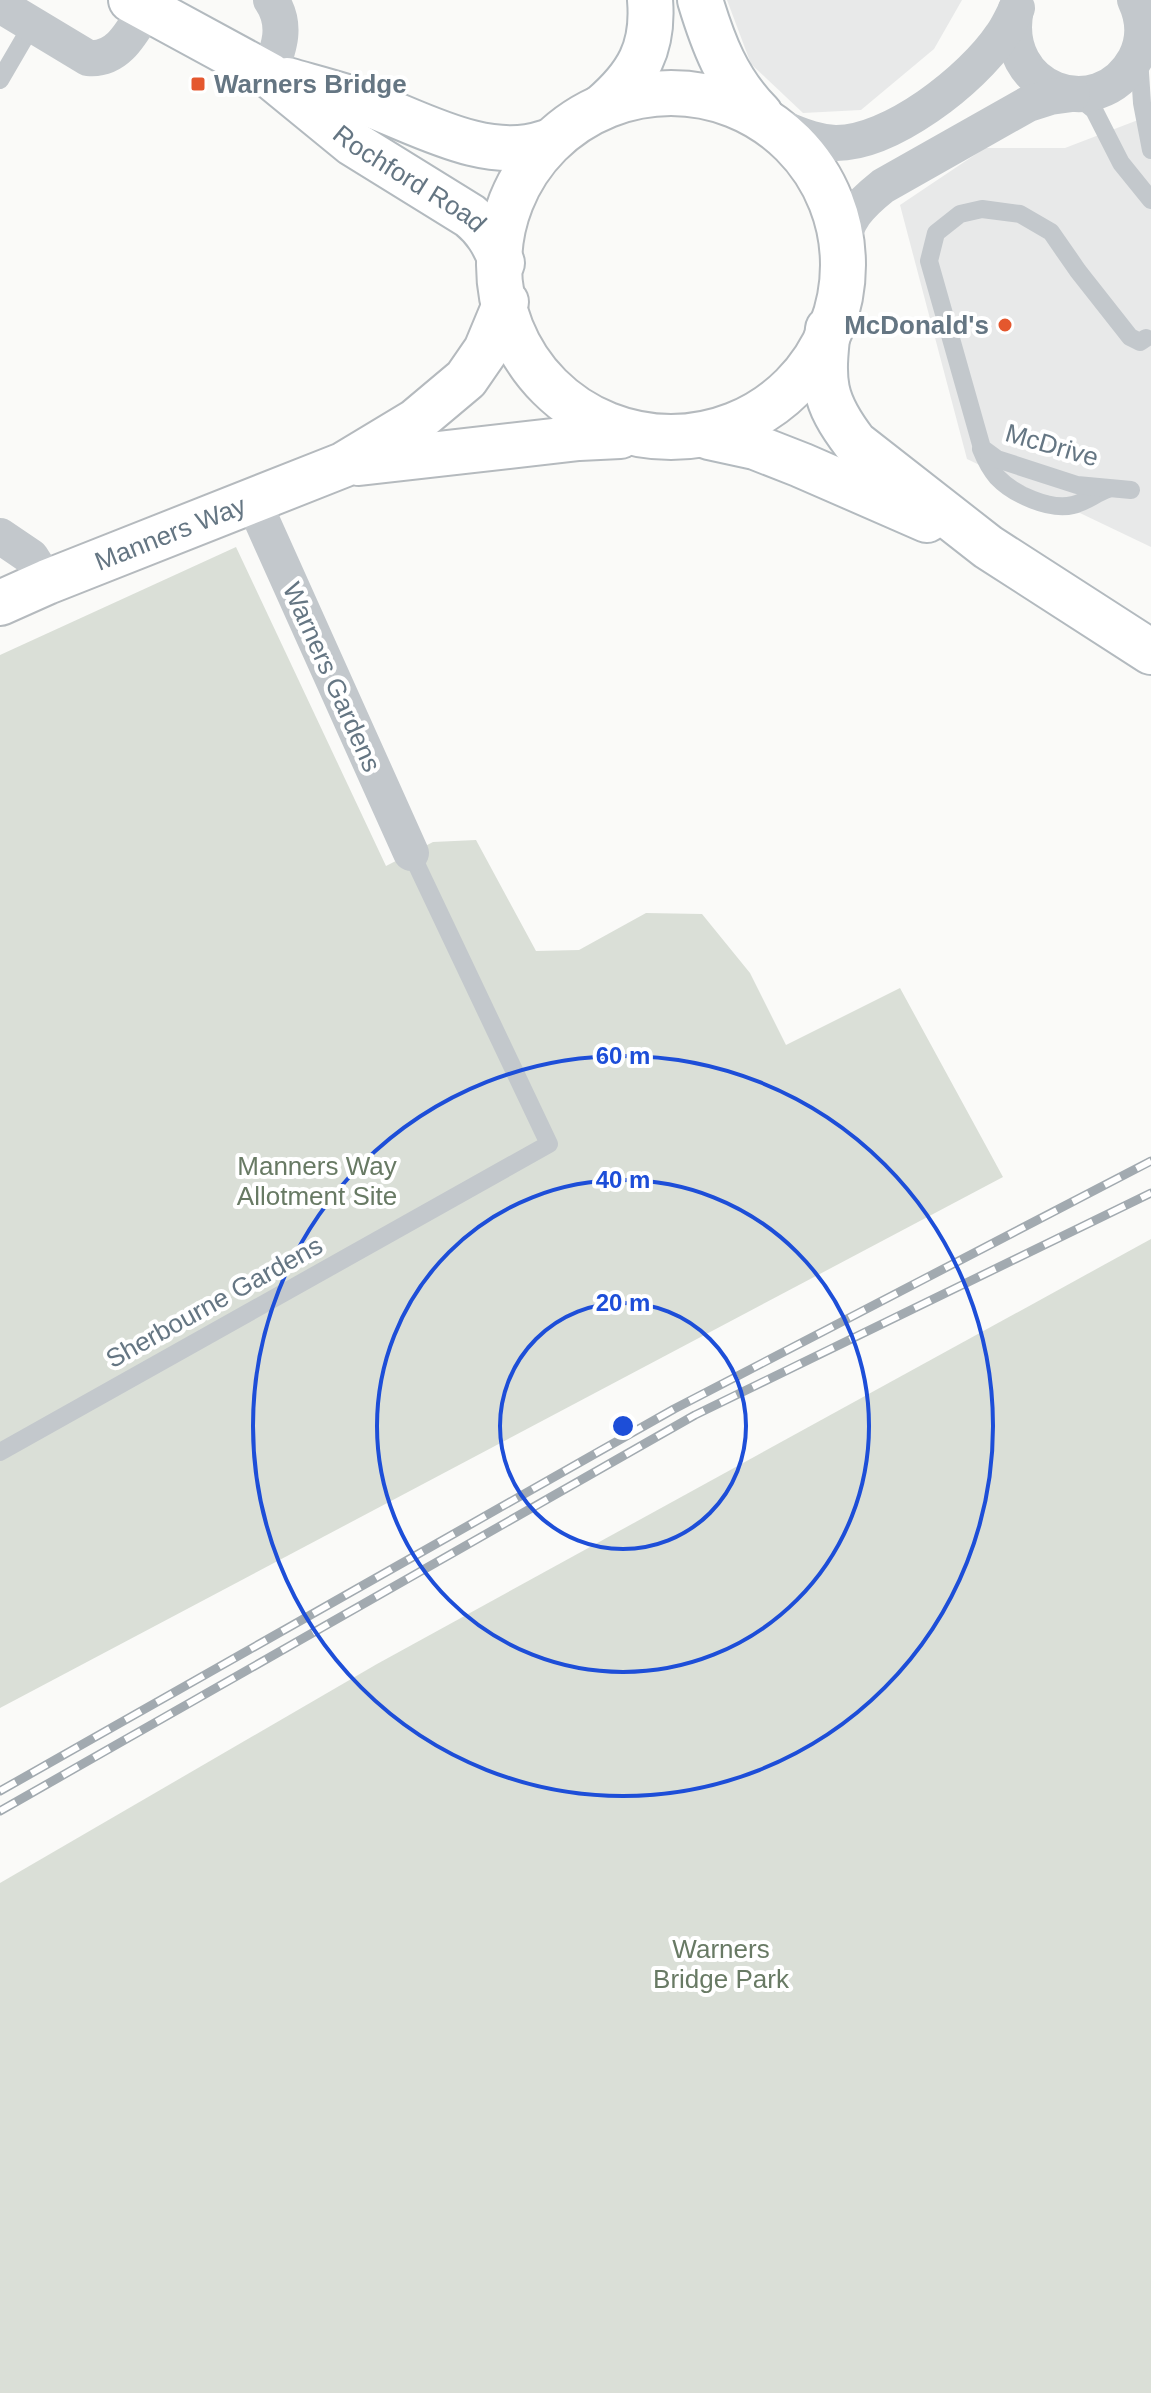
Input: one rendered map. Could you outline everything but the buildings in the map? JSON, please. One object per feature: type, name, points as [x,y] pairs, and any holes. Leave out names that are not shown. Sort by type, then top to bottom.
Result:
[{"type":"main road","points":[[602,107],[633,76],[644,56],[650,37],[650,0]]},
{"type":"main road","points":[[700,0],[726,68],[743,97],[803,150],[829,196],[837,221],[840,251],[839,277],[823,368],[830,404],[841,424],[855,443],[988,547],[1151,652]]},
{"type":"main road","name":"Rochford Road","points":[[139,4],[269,75],[352,143],[470,216],[484,228],[494,244],[520,342],[538,374],[572,411],[601,427],[635,435]]},
{"type":"main road","name":"Rochford Road","points":[[269,75],[366,104],[430,130],[487,146],[509,150],[544,143]]},
{"type":"main road","points":[[504,282],[511,199],[522,175],[544,143],[564,126],[631,97],[677,92],[728,99],[771,121]]},
{"type":"main road","name":"Manners Way","points":[[0,603],[343,465],[416,421],[466,379],[486,350],[504,282]]},
{"type":"main road","points":[[709,437],[749,422],[787,394],[805,372],[828,329]]},
{"type":"main road","points":[[635,435],[673,439],[709,437],[755,447],[988,547]]},
{"type":"main road","name":"Manners Way","points":[[343,465],[579,438],[635,435]]},
{"type":"street","points":[[269,75],[281,34],[278,10],[271,0]]},
{"type":"street","points":[[0,5],[88,58],[97,59],[117,50],[134,30],[139,4]]},
{"type":"street","points":[[771,121],[812,141],[839,143],[901,125],[937,100],[982,58],[1002,36],[1018,4]]},
{"type":"street","points":[[1018,4],[1013,24],[1018,55],[1038,80],[1051,88],[1072,94]]},
{"type":"street","points":[[840,251],[849,220],[883,186],[1028,104],[1050,97],[1095,92],[1115,83],[1130,69],[1142,21]]},
{"type":"street","name":"Warners Gardens","points":[[253,501],[411,853]]},
{"type":"street","points":[[0,536],[31,557],[47,582]]},
{"type":"lane","points":[[1142,21],[1142,103],[1151,150]]},
{"type":"lane","points":[[0,80],[32,25]]},
{"type":"lane","points":[[1072,94],[1094,110],[1121,163],[1151,200]]},
{"type":"lane","name":"McDrive","points":[[979,442],[988,453],[1006,462],[1077,485],[1123,489],[1073,505],[1061,507],[1048,504],[1023,494],[998,478],[984,456],[979,442],[929,261],[936,233],[960,214],[982,209],[1020,214],[1051,232],[1130,337],[1140,342],[1146,338]]},
{"type":"lane","name":"Sherbourne Gardens","points":[[0,1452],[549,1144],[411,853]]},
{"type":"shaded area","points":[[727,0],[962,0],[934,49],[861,110],[803,113],[751,64]]},
{"type":"shaded area","points":[[1151,115],[1151,547],[967,459],[900,205],[985,148],[1065,148]]},
{"type":"green space","name":"Manners Way Allotment Site","points":[[236,547],[386,866],[433,842],[476,840],[536,951],[579,950],[646,913],[702,914],[750,973],[786,1045],[900,988],[1003,1177],[0,1708],[0,655]]},
{"type":"green space","name":"Warners Bridge Park","points":[[1151,1239],[1151,2393],[0,2393],[0,1883],[377,1664]]},
{"type":"railway","points":[[0,1791],[674,1409],[1151,1161]]},
{"type":"railway","points":[[0,1811],[695,1415],[1151,1193]]},
{"type":"place","name":"Warners Bridge","points":[[198,84]]},
{"type":"place","name":"McDonald's","points":[[1005,325]]}]
